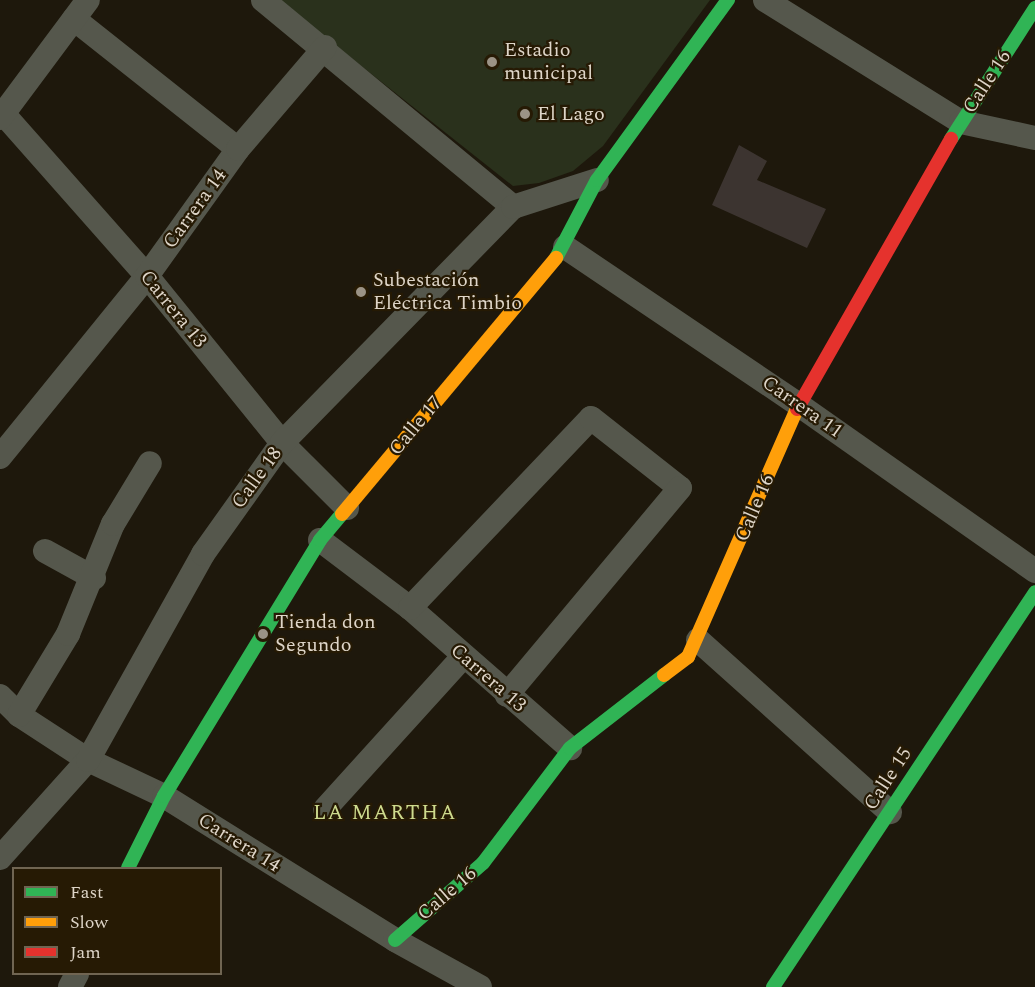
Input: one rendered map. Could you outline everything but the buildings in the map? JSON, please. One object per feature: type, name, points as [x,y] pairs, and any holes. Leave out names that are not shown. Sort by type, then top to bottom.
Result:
[{"type":"street","points":[[1,114],[88,0]]},
{"type":"street","points":[[263,0],[325,47],[513,207]]},
{"type":"street","name":"Calle 17","points":[[128,867],[164,796],[320,540],[565,247],[597,180],[728,0]]},
{"type":"street","points":[[765,0],[961,122],[1035,138]]},
{"type":"street","name":"Calle 16","points":[[395,940],[483,863],[570,748],[688,657],[698,640],[799,405],[961,122],[1035,8]]},
{"type":"street","points":[[74,20],[238,149]]},
{"type":"street","name":"Carrera 14","points":[[1,450],[147,276],[238,149],[325,47]]},
{"type":"street","name":"Carrera 13","points":[[1,114],[147,276],[282,443],[347,508]]},
{"type":"street","name":"Calle 18","points":[[0,858],[88,760],[203,554],[282,443],[513,207],[597,180]]},
{"type":"street","name":"Carrera 11","points":[[565,247],[799,405],[1035,572]]},
{"type":"street","points":[[410,608],[591,418],[680,488],[507,695]]},
{"type":"street","points":[[19,715],[68,634],[94,578],[113,524],[150,463]]},
{"type":"street","name":"Carrera 13","points":[[320,540],[410,608],[462,658],[570,748]]},
{"type":"street","points":[[45,551],[94,578]]},
{"type":"street","name":"Calle 15","points":[[773,987],[1035,592]]},
{"type":"street","points":[[698,640],[890,812]]},
{"type":"street","points":[[325,809],[462,658]]},
{"type":"street","name":"Carrera 14","points":[[0,696],[19,715],[88,760],[164,796],[395,940],[480,987]]},
{"type":"green space","name":"El Lago","points":[[278,0],[710,0],[603,146],[573,171],[539,183],[513,186]]},
{"type":"traffic: fast","points":[[556,258],[597,180],[728,0]]},
{"type":"traffic: fast","points":[[951,139],[1035,8]]},
{"type":"traffic: fast","points":[[128,867],[164,796],[320,540],[342,514]]},
{"type":"traffic: fast","points":[[773,987],[1035,592]]},
{"type":"traffic: fast","points":[[395,940],[483,863],[570,748],[664,675]]},
{"type":"traffic: slow","points":[[342,514],[556,258]]},
{"type":"traffic: slow","points":[[664,675],[688,657],[797,409]]},
{"type":"traffic: jam","points":[[797,409],[951,139]]},
{"type":"place","name":"Estadio municipal","points":[[492,62]]},
{"type":"place","name":"El Lago","points":[[525,114]]},
{"type":"place","name":"Subestación Eléctrica Timbio","points":[[361,292]]},
{"type":"place","name":"Tienda don Segundo","points":[[263,634]]},
{"type":"district","name":"LA MARTHA","points":[[385,813]]}]
